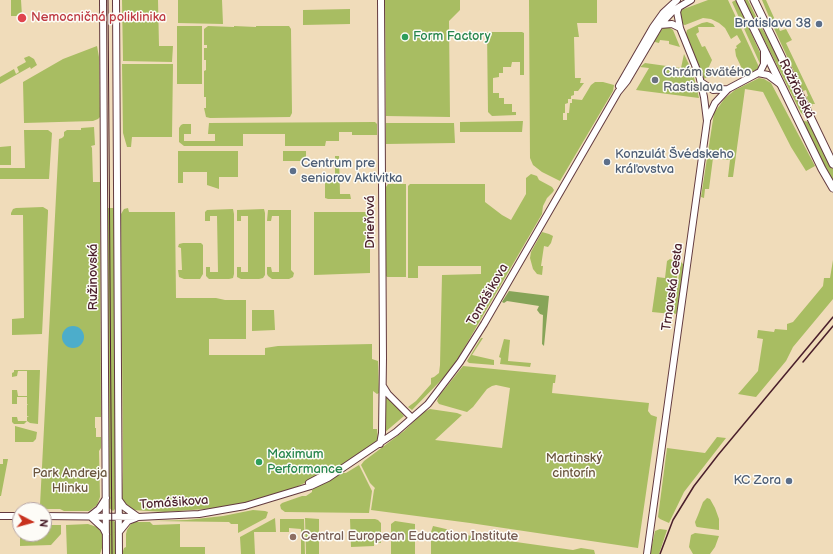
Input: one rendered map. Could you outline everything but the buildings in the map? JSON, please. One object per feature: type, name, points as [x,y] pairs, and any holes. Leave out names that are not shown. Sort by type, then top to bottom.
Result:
[{"type":"main road","name":"Ružinovská","points":[[103,0],[106,554]]},
{"type":"main road","name":"Ružinovská","points":[[116,0],[120,516],[119,554]]},
{"type":"main road","name":"Drieňová","points":[[380,444],[382,433],[383,386],[381,0]]},
{"type":"main road","name":"Tomášikova","points":[[618,92],[620,85],[653,27],[663,13],[678,3],[691,0]]},
{"type":"main road","name":"Rožňavská","points":[[740,0],[822,169],[833,188]]},
{"type":"main road","name":"Rožňavská","points":[[754,0],[833,164]]},
{"type":"main road","name":"Tomášikova","points":[[52,516],[138,517],[214,512],[263,501],[303,488],[326,474],[335,472],[380,444],[396,432],[428,404],[460,362],[478,334],[618,92],[660,25],[678,3]]},
{"type":"main road","name":"Trnavská cesta","points":[[648,554],[707,121],[701,82],[680,28],[677,15],[678,3]]},
{"type":"main road","points":[[660,25],[672,24],[680,28]]},
{"type":"main road","points":[[707,121],[715,103],[728,89],[758,73],[764,64],[764,51]]},
{"type":"main road","points":[[758,73],[768,75],[780,84]]},
{"type":"main road","points":[[701,82],[713,90],[728,89]]},
{"type":"main road","points":[[383,386],[388,394],[412,418]]},
{"type":"main road","points":[[106,498],[99,509],[90,516],[104,528],[106,536]]},
{"type":"main road","points":[[119,500],[124,507],[138,517]]},
{"type":"main road","points":[[0,516],[12,516]]},
{"type":"main road","points":[[119,532],[128,521],[138,517]]},
{"type":"green space","points":[[11,0],[21,0],[22,16],[11,16]]},
{"type":"green space","points":[[122,0],[158,0],[159,46],[173,46],[172,62],[123,61]]},
{"type":"green space","points":[[178,0],[222,0],[223,24],[178,23]]},
{"type":"green space","points":[[385,0],[460,0],[460,10],[449,21],[450,117],[386,116]]},
{"type":"green space","points":[[529,0],[597,0],[597,23],[577,23],[579,37],[574,37],[575,78],[581,78],[580,83],[584,83],[578,91],[574,91],[574,95],[571,96],[571,99],[568,99],[568,103],[565,104],[563,120],[567,120],[567,113],[569,113],[572,99],[582,100],[591,85],[595,82],[603,82],[614,85],[613,91],[560,181],[542,172],[533,165],[530,158]]},
{"type":"green space","points":[[708,0],[728,0],[759,67],[757,70],[750,74],[743,71],[736,56],[735,49],[741,42],[737,35],[731,39],[725,28],[719,23],[711,19],[703,18],[685,25],[681,24],[681,10]]},
{"type":"green space","points":[[736,0],[762,57],[761,66],[732,2]]},
{"type":"green space","points":[[744,0],[748,0],[759,23],[783,65],[807,117],[801,113]]},
{"type":"green space","points":[[762,0],[766,0],[780,31],[786,29],[792,40],[786,43],[815,104],[812,104],[813,106],[806,97],[808,96],[806,90],[803,91]]},
{"type":"green space","points":[[350,9],[350,24],[303,25],[303,10]]},
{"type":"green space","points":[[707,22],[713,24],[715,27],[698,27],[699,32],[696,34],[702,47],[705,46],[712,60],[708,69],[707,77],[704,79],[685,38],[687,30]]},
{"type":"green space","points":[[177,26],[202,26],[202,84],[177,84]]},
{"type":"green space","points":[[208,26],[289,26],[291,29],[292,113],[290,117],[206,117],[204,108],[206,108],[206,97],[204,97],[204,71],[206,70],[206,60],[204,60],[204,48],[207,48],[207,45],[204,45],[204,29]]},
{"type":"green space","points":[[663,28],[670,28],[673,30],[680,47],[669,44],[669,41],[660,40],[659,43],[654,41]]},
{"type":"green space","points":[[487,32],[524,33],[524,75],[520,75],[520,62],[512,62],[511,67],[503,67],[503,73],[499,73],[499,77],[493,78],[493,93],[499,93],[499,98],[504,98],[504,104],[512,104],[512,112],[516,112],[516,115],[492,116],[488,112]]},
{"type":"green space","points":[[97,46],[99,57],[100,117],[93,121],[24,123],[23,82],[63,59]]},
{"type":"green space","points":[[684,54],[693,73],[699,98],[636,90],[649,68],[640,67],[645,63],[681,68]]},
{"type":"green space","points":[[29,56],[34,59],[37,65],[31,69],[30,67],[0,84],[0,77],[14,69],[16,74],[19,72],[17,67],[26,62],[24,58]]},
{"type":"green space","points":[[122,64],[173,64],[172,137],[132,137],[131,147],[127,147],[123,133]]},
{"type":"green space","points":[[759,78],[771,83],[815,166],[806,171],[791,147],[763,92],[745,89],[733,177],[728,177],[730,160],[713,158],[709,189],[705,189],[704,198],[701,197],[714,113],[725,98],[735,90]]},
{"type":"green space","points":[[799,116],[804,121],[810,122],[833,169],[833,184]]},
{"type":"green space","points":[[523,121],[522,132],[460,132],[460,122]]},
{"type":"green space","points":[[375,122],[377,124],[377,135],[352,135],[352,132],[339,132],[339,141],[326,141],[325,146],[285,146],[285,134],[243,134],[243,146],[184,146],[179,142],[179,128],[183,124],[191,124],[191,134],[184,134],[184,141],[215,141],[215,134],[208,134],[209,123]]},
{"type":"green space","points":[[386,123],[454,123],[455,143],[386,144]]},
{"type":"green space","name":"Park Andreja Hlinku","points":[[94,127],[95,145],[91,146],[93,182],[100,182],[101,417],[95,417],[95,428],[96,437],[101,437],[101,448],[99,451],[100,497],[97,505],[89,511],[64,511],[60,509],[52,509],[52,502],[40,502],[59,139],[64,136],[64,132],[67,130],[81,130],[81,128]]},
{"type":"green space","points":[[24,130],[48,130],[52,133],[49,179],[0,179],[0,168],[25,168]]},
{"type":"green space","points":[[11,146],[11,165],[0,165],[0,147]]},
{"type":"green space","points":[[178,151],[238,151],[238,177],[219,177],[219,189],[207,185],[207,172],[183,172],[183,183],[178,183]]},
{"type":"green space","points":[[283,151],[306,151],[306,161],[283,161]]},
{"type":"green space","points":[[335,156],[339,156],[340,194],[350,194],[351,199],[325,198],[325,179],[335,179]]},
{"type":"green space","points":[[531,174],[537,176],[539,180],[552,187],[554,190],[547,198],[543,206],[542,214],[452,369],[412,410],[408,407],[416,401],[431,384],[431,378],[439,373],[442,275],[481,274],[481,266],[418,266],[418,278],[408,278],[408,186],[410,184],[485,184],[485,202],[511,220],[526,194],[526,178]]},
{"type":"green space","points":[[388,184],[406,184],[406,277],[386,276],[386,187]]},
{"type":"green space","points":[[43,207],[48,210],[48,213],[42,334],[12,335],[12,319],[24,318],[23,215],[11,215],[11,213],[13,209],[16,208]]},
{"type":"green space","points":[[107,208],[114,208],[116,508],[113,511],[109,508]]},
{"type":"green space","points":[[128,208],[129,212],[175,212],[176,298],[246,300],[246,339],[209,339],[209,355],[265,355],[265,348],[278,346],[372,344],[372,359],[378,361],[379,393],[377,394],[373,391],[373,429],[377,429],[378,439],[374,444],[342,465],[292,489],[231,507],[165,512],[132,510],[125,506],[122,499],[121,214],[124,209]]},
{"type":"green space","points":[[233,209],[233,278],[209,279],[206,276],[206,267],[210,267],[210,272],[218,272],[217,216],[210,216],[210,221],[205,221],[205,212],[207,210]]},
{"type":"green space","points":[[264,209],[265,275],[263,278],[259,279],[241,279],[237,277],[237,267],[241,267],[241,272],[248,272],[248,216],[241,216],[241,221],[237,221],[237,210]]},
{"type":"green space","points":[[268,210],[291,210],[291,270],[294,273],[293,277],[289,279],[272,279],[267,274],[267,267],[271,267],[272,272],[279,272],[279,216],[272,216],[271,221],[267,221]]},
{"type":"green space","points":[[314,212],[370,212],[370,273],[314,275]]},
{"type":"green space","points":[[542,232],[553,236],[548,247],[544,246],[541,266],[543,266],[542,275],[537,274],[533,269],[530,258],[531,252]]},
{"type":"green space","points":[[201,243],[203,245],[203,274],[200,279],[184,279],[179,277],[178,270],[182,270],[181,248],[178,247],[179,244]]},
{"type":"green space","points":[[670,259],[679,262],[672,314],[652,312],[657,277],[665,278],[667,261]]},
{"type":"green space","points":[[833,260],[833,299],[793,347],[786,361],[756,397],[738,394],[758,371],[763,339],[757,338],[758,330],[774,332],[775,329],[787,330],[787,324],[793,322],[823,286],[824,278],[830,278]]},
{"type":"green space","points":[[681,262],[684,265],[678,310],[676,314],[673,313]]},
{"type":"green space","points":[[509,291],[549,296],[544,346],[542,344],[543,315],[537,310],[539,306],[507,301],[504,303],[502,302]]},
{"type":"green space","points":[[252,310],[274,310],[275,330],[252,331]]},
{"type":"green space","points":[[481,338],[483,338],[472,355],[494,360],[494,365],[469,363],[467,361]]},
{"type":"green space","points":[[504,339],[510,340],[508,361],[531,363],[530,367],[500,364],[501,358],[499,357]]},
{"type":"green space","name":"Martinský cintorín","points":[[463,366],[556,375],[552,393],[649,403],[648,411],[651,415],[657,417],[638,548],[371,510],[375,488],[370,483],[361,465],[364,461],[404,431],[424,412],[430,409],[462,415],[435,440],[502,448],[510,388],[496,385],[492,386],[487,389],[473,407],[467,412],[439,404],[437,401],[439,396]]},
{"type":"green space","points":[[14,370],[40,370],[38,424],[27,421],[27,417],[29,417],[27,416],[27,397],[17,397],[17,404],[12,404],[12,390],[17,390],[18,396],[27,396],[27,371],[18,371],[17,376],[12,377]]},
{"type":"green space","points":[[385,393],[404,416],[384,433]]},
{"type":"green space","points":[[12,417],[17,417],[18,421],[27,421],[24,424],[14,424],[12,422]]},
{"type":"green space","points":[[15,426],[37,432],[36,439],[33,442],[15,442]]},
{"type":"green space","points":[[717,437],[726,438],[684,492],[669,523],[660,519],[658,517],[667,448],[705,453]]},
{"type":"green space","points":[[3,459],[8,459],[0,496],[0,464],[3,464]]},
{"type":"green space","points":[[359,465],[372,491],[369,513],[285,512],[281,509],[280,505],[282,503],[306,496],[319,485],[343,473],[346,473]]},
{"type":"green space","points":[[707,498],[710,499],[715,508],[719,519],[719,530],[696,526],[695,522],[703,502]]},
{"type":"green space","points":[[253,510],[268,512],[266,518],[238,533],[238,524],[231,524],[229,522],[152,521],[187,520],[223,516]]},
{"type":"green space","points":[[275,518],[276,532],[254,532],[255,554],[241,554],[240,537]]},
{"type":"green space","points":[[305,518],[319,519],[319,554],[306,554]]},
{"type":"green space","points":[[280,519],[304,519],[305,554],[301,554],[301,529],[289,528],[289,532],[280,532]]},
{"type":"green space","points":[[350,519],[378,520],[381,523],[381,543],[374,542],[374,546],[351,547]]},
{"type":"green space","points":[[113,520],[116,523],[117,554],[109,554],[109,523]]},
{"type":"green space","points":[[395,521],[415,524],[415,554],[391,554],[391,524]]},
{"type":"green space","points":[[135,522],[150,522],[153,525],[180,524],[180,547],[205,547],[205,554],[122,554],[124,548],[126,547],[127,530],[131,524]]},
{"type":"green space","points":[[88,524],[97,527],[102,533],[102,548],[100,554],[67,554],[66,525]]},
{"type":"green space","points":[[52,525],[61,525],[61,534],[51,545],[20,546],[20,542],[52,542]]},
{"type":"green space","points":[[433,526],[446,529],[452,533],[573,550],[581,548],[594,550],[595,554],[431,554],[431,532]]},
{"type":"green space","points":[[660,529],[667,530],[659,554],[650,554],[655,531]]},
{"type":"green space","points":[[695,533],[719,536],[715,547],[710,554],[693,554],[689,547],[691,535]]},
{"type":"water","points":[[73,326],[81,329],[84,337],[81,345],[73,348],[65,345],[62,337],[65,329]]},
{"type":"tram line","points":[[108,0],[112,554]]},
{"type":"railway","points":[[660,554],[673,520],[694,486],[833,317]]},
{"type":"railway","points":[[803,362],[833,326]]},
{"type":"place","name":"Nemocničná poliklinika","points":[[22,18]]},
{"type":"place","name":"Bratislava 38","points":[[819,24]]},
{"type":"place","name":"Form Factory","points":[[405,37]]},
{"type":"place","name":"Chrám svätého Rastislava","points":[[655,80]]},
{"type":"place","name":"Konzulát Švédskeho kráľovstva","points":[[607,162]]},
{"type":"place","name":"Centrum pre seniorov Aktivitka","points":[[293,171]]},
{"type":"place","name":"Maximum Performance","points":[[259,462]]},
{"type":"place","name":"KC Zora","points":[[789,481]]},
{"type":"place","name":"Central European Education Institute","points":[[293,537]]}]
